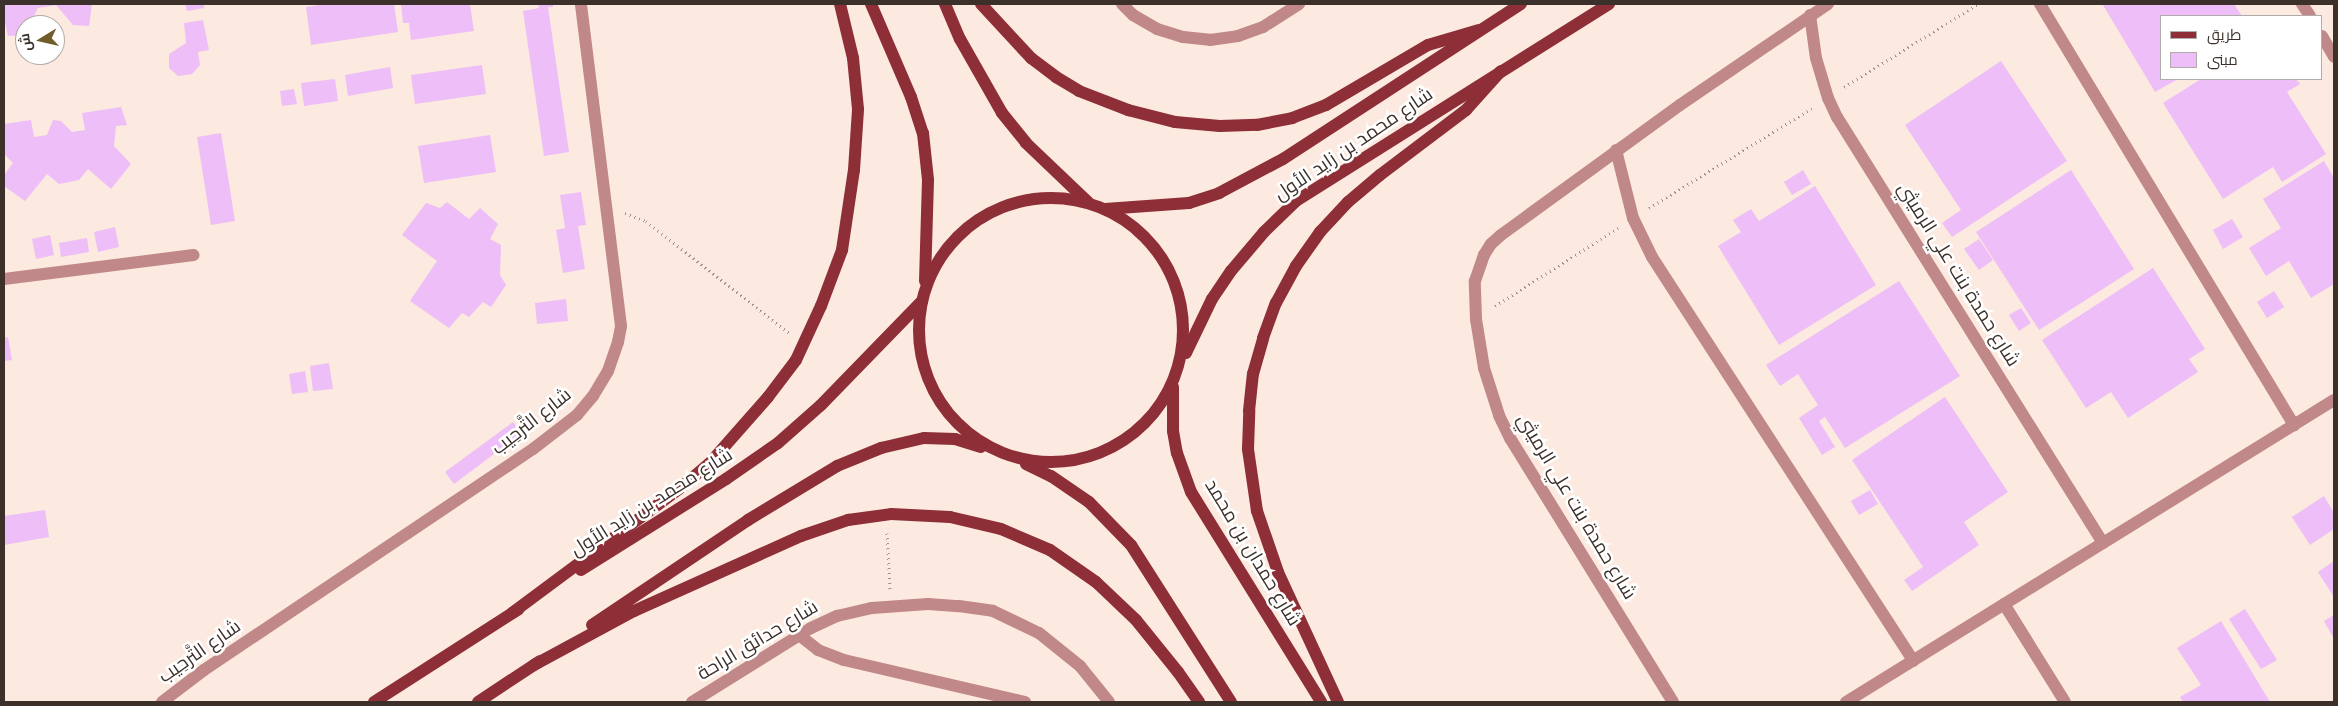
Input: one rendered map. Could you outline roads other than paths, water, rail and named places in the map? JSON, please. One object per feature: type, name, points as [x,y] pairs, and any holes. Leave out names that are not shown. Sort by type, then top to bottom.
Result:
[{"type":"main road","points":[[512,613],[679,489],[709,464],[768,397],[796,360],[821,306],[842,250],[854,170],[858,109],[853,58],[840,4]]},
{"type":"main road","points":[[871,4],[911,97],[923,133],[928,180],[924,296],[920,342],[930,382],[951,417],[977,439],[1051,476],[1089,502],[1131,544],[1231,702]]},
{"type":"main road","points":[[945,4],[960,39],[1002,113],[1032,149],[1088,202]]},
{"type":"main road","points":[[981,4],[1031,58],[1079,91],[1128,110],[1174,122],[1220,126],[1256,125],[1292,118],[1309,112],[1326,105],[1428,45],[1479,30]]},
{"type":"main road","name":"شارع محمد بن زايد الأول","points":[[1105,209],[1189,202],[1219,193],[1283,159],[1521,4]]},
{"type":"main road","name":"شارع محمد بن زايد الأول","points":[[1175,379],[1193,336],[1231,271],[1264,232],[1290,207],[1347,167],[1609,4]]},
{"type":"main road","points":[[1338,702],[1275,564],[1257,511],[1248,448],[1248,411],[1253,374],[1263,338],[1276,303],[1296,266],[1320,232],[1348,202],[1367,186],[1466,110],[1501,71]]},
{"type":"main road","points":[[478,702],[748,520],[837,466],[881,448],[924,438],[955,439],[1034,462],[1058,463],[1082,459],[1105,452],[1126,440],[1145,424],[1175,379],[1183,340],[1181,306],[1170,274],[1152,245],[1127,222],[1105,209],[1088,202],[1049,197],[1026,200],[1003,207],[982,217],[946,249],[934,270],[924,296]]},
{"type":"main road","name":"شارع محمد بن زايد الأول","points":[[374,702],[726,479],[778,443],[821,405],[924,296]]},
{"type":"main road","name":"شارع حمدان بن محمد","points":[[1175,379],[1171,407],[1174,438],[1177,453],[1191,492],[1321,702]]},
{"type":"main road","points":[[534,665],[634,611],[801,536],[848,520],[886,514],[950,517],[1002,529],[1050,550],[1096,582],[1136,620],[1178,672],[1199,702]]},
{"type":"street","name":"شارع التَّرحِيب","points":[[162,702],[212,664],[533,449],[577,415],[593,396],[608,371],[618,342],[621,326],[581,4]]},
{"type":"street","points":[[1122,4],[1133,15],[1157,29],[1183,37],[1210,40],[1238,36],[1263,26],[1299,4]]},
{"type":"street","name":"شارع حمدة بنت علي الرميثي","points":[[1673,702],[1510,438],[1490,392],[1480,352],[1476,319],[1475,281],[1484,255],[1491,244],[1616,150],[1828,4]]},
{"type":"street","points":[[2040,4],[2294,425]]},
{"type":"street","points":[[2302,4],[2309,15]]},
{"type":"street","name":"شارع حمدة بنت علي الرميثي","points":[[1810,15],[1816,58],[1828,98],[1851,141],[2103,543]]},
{"type":"street","points":[[2323,38],[2334,57]]},
{"type":"street","points":[[1616,150],[1633,218],[1663,276],[1912,661]]},
{"type":"street","points":[[4,279],[192,254]]},
{"type":"street","points":[[1846,702],[2334,400]]},
{"type":"street","name":"شارع حدائق الراحة","points":[[692,702],[799,635],[837,616],[872,608],[928,604],[993,611],[1039,634],[1080,666],[1109,702]]},
{"type":"street","points":[[2004,604],[2065,702]]},
{"type":"street","points":[[799,635],[818,650],[844,660],[1025,702]]}]
